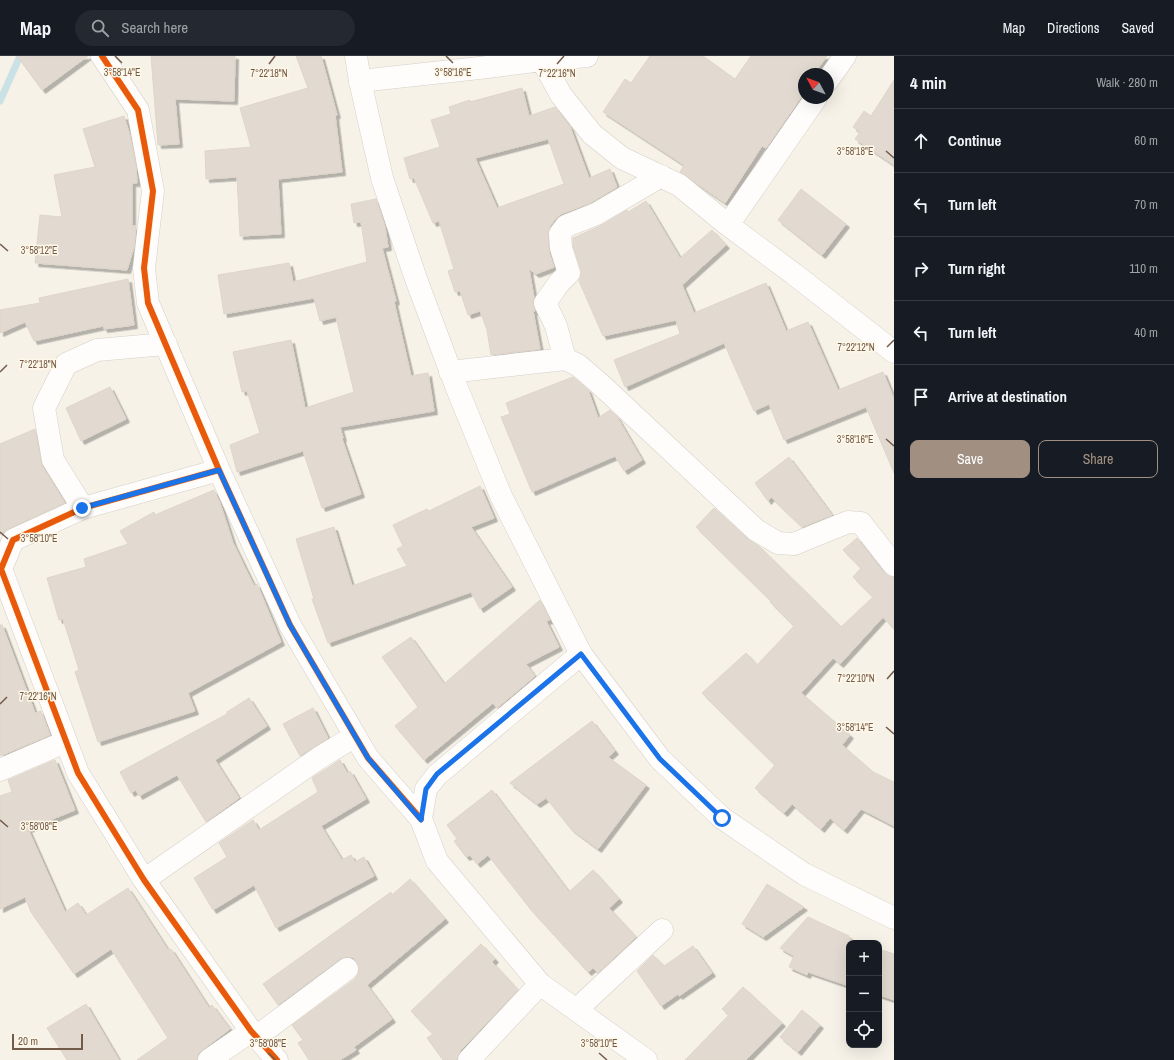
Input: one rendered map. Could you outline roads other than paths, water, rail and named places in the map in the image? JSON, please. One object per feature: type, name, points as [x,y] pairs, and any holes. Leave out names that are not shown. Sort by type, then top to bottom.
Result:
[{"type":"street","points":[[102,56],[138,110],[153,190],[144,268],[148,303],[219,470],[290,625],[368,758],[421,820],[437,861],[540,984],[577,1009],[646,1060]]},
{"type":"street","points":[[356,56],[360,81],[382,178],[416,279],[450,372],[501,496],[581,654],[660,759],[722,818],[804,874],[894,918]]},
{"type":"street","points":[[360,81],[587,56]]},
{"type":"street","points":[[834,72],[845,56]]},
{"type":"street","points":[[542,60],[561,95],[592,134],[622,158],[679,185],[728,225],[894,352]]},
{"type":"street","points":[[728,225],[812,104]]},
{"type":"street","points":[[565,359],[556,326],[545,303],[559,283],[569,273],[560,234],[566,226],[596,214],[661,176]]},
{"type":"street","points":[[82,508],[53,460],[44,408],[66,364],[97,350],[166,344]]},
{"type":"street","points":[[450,372],[565,359],[578,365],[599,383],[756,530],[778,543],[794,544],[848,522],[861,523],[894,565]]},
{"type":"street","points":[[219,470],[82,508],[13,540],[0,569],[78,773],[144,880],[253,1034],[277,1060]]},
{"type":"street","points":[[421,820],[426,789],[437,774],[581,654]]},
{"type":"street","points":[[144,880],[319,758],[355,736]]},
{"type":"street","points":[[0,770],[66,742]]},
{"type":"street","points":[[577,1009],[662,930]]},
{"type":"street","points":[[209,1060],[253,1034],[347,969]]},
{"type":"street","points":[[469,1060],[540,984]]},
{"type":"waterway","points":[[0,101],[20,56]]}]
